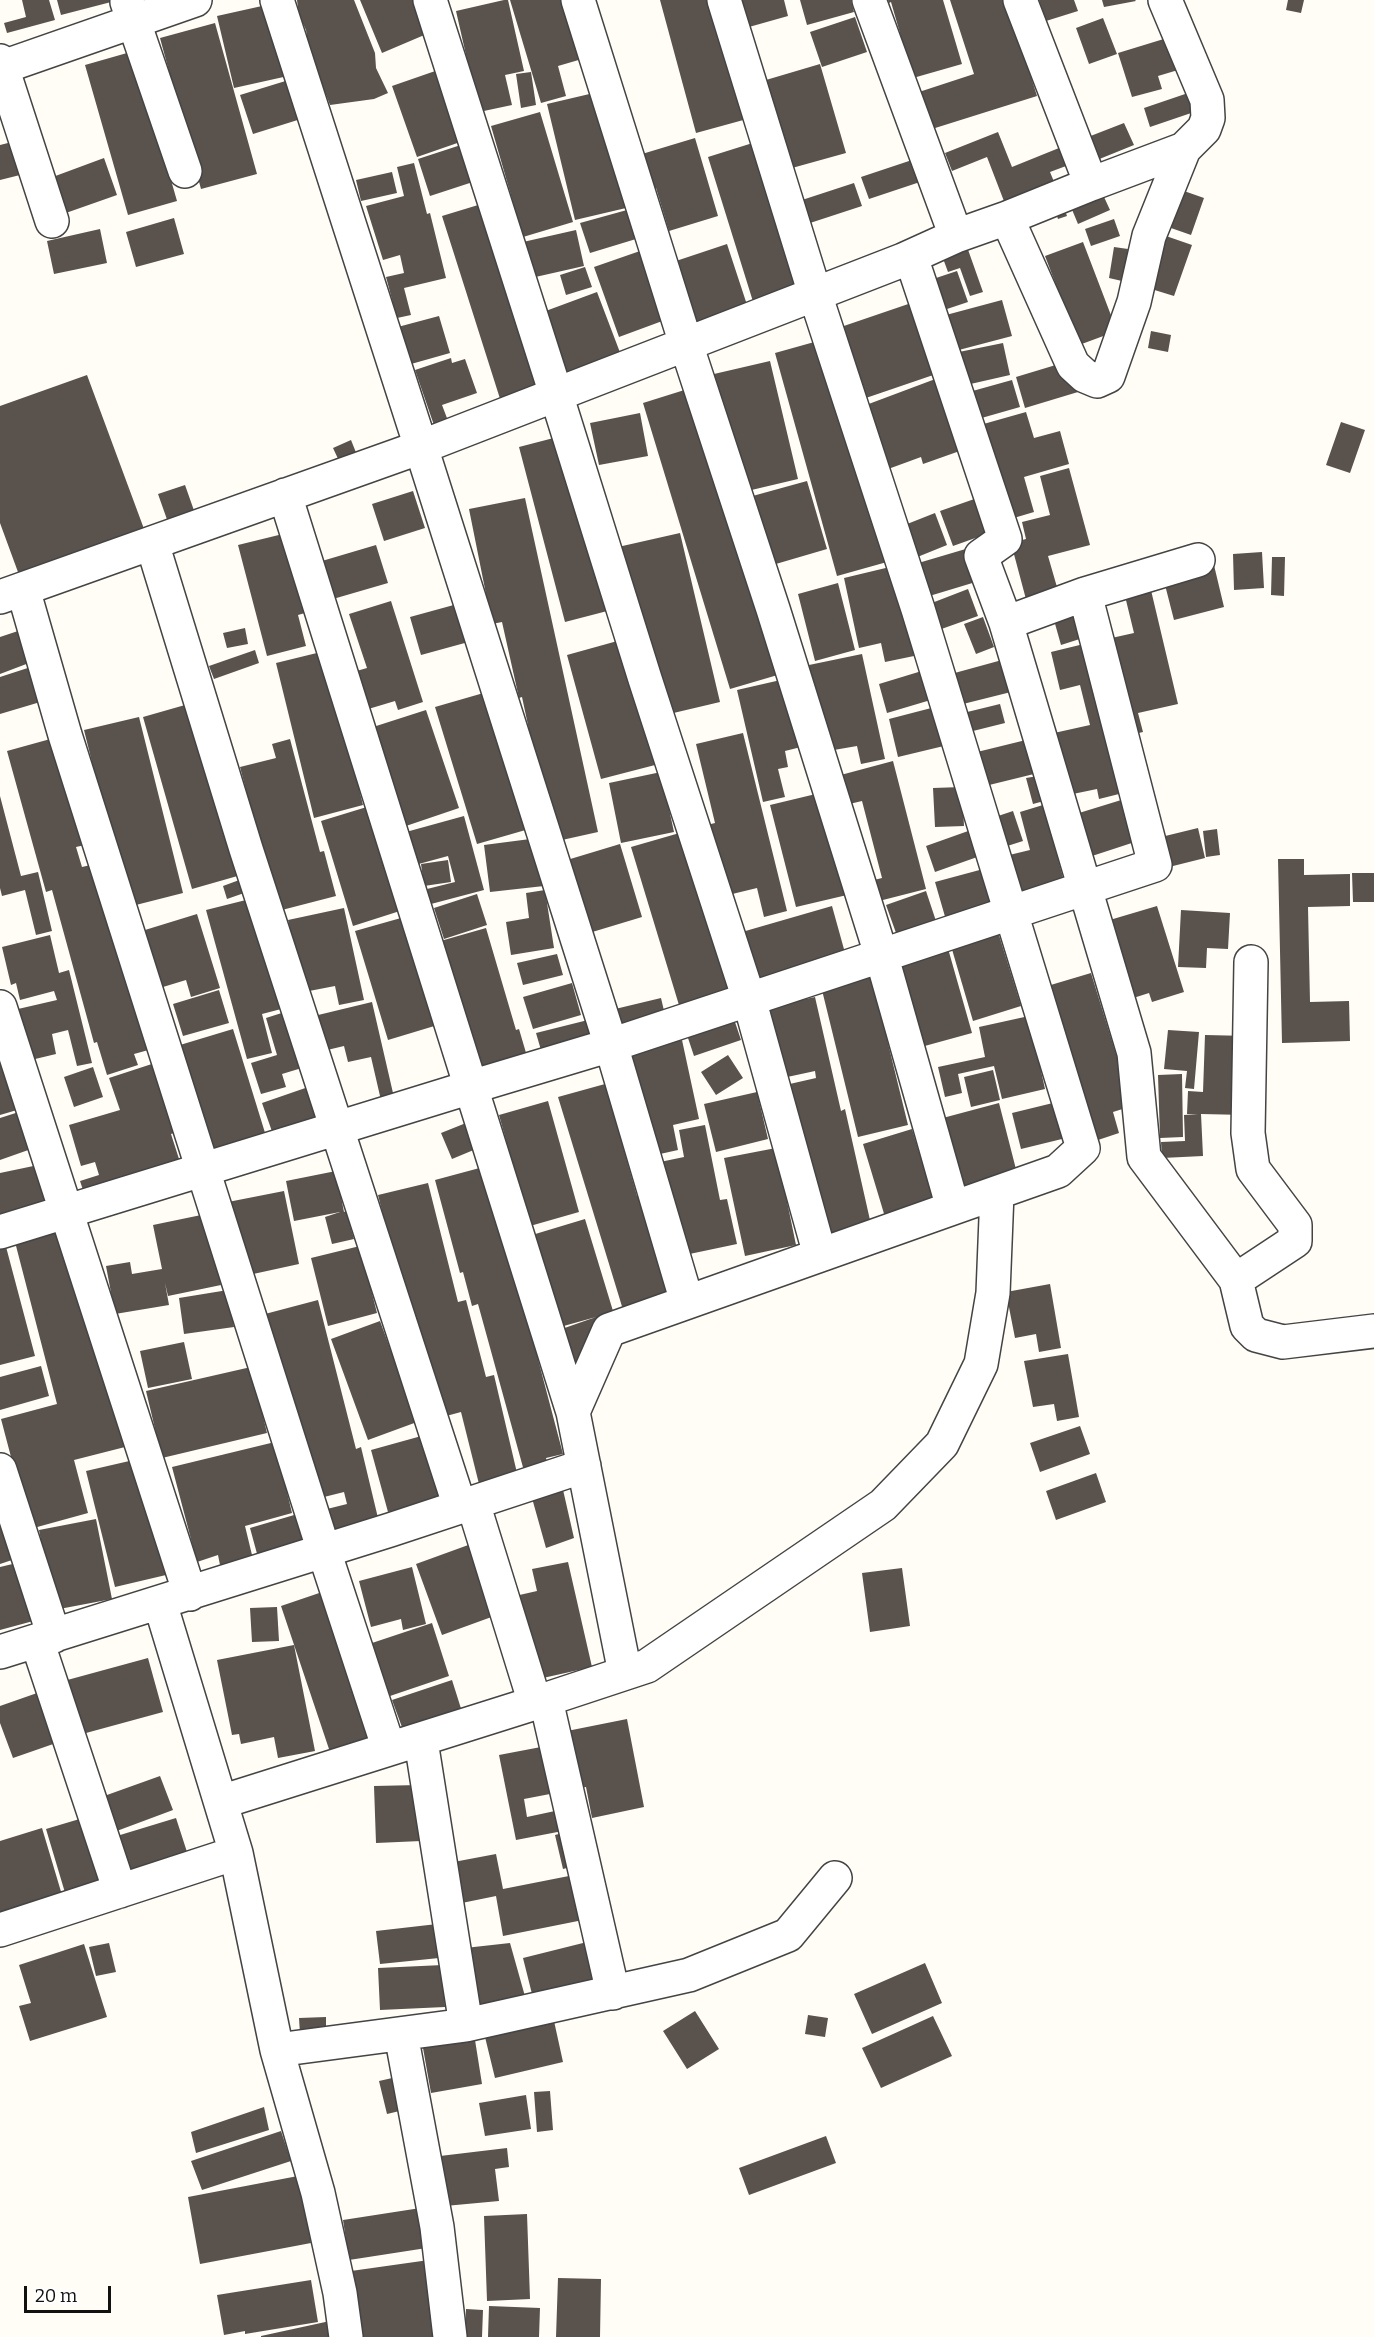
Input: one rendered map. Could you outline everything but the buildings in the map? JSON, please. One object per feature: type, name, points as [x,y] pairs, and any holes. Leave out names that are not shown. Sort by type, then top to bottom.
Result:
[{"type":"street","points":[[52,221],[1,65],[130,11],[195,0]]},
{"type":"street","points":[[277,0],[611,1046],[687,1302]]},
{"type":"street","points":[[430,0],[749,999],[820,1255]]},
{"type":"street","points":[[578,0],[881,954],[953,1208]]},
{"type":"street","points":[[573,1412],[609,1330],[1058,1172],[1083,1148],[918,609],[814,294],[724,0]]},
{"type":"street","points":[[870,0],[956,236]]},
{"type":"street","points":[[1020,0],[1091,184]]},
{"type":"street","points":[[1007,218],[1074,365],[1085,376],[1096,381],[1108,376],[1134,302],[1149,236],[1184,149],[1204,129],[1208,118],[1207,100],[1165,0]]},
{"type":"street","points":[[130,11],[185,171]]},
{"type":"street","points":[[389,1749],[65,735],[12,593],[421,447],[911,257],[956,236],[1184,149]]},
{"type":"street","points":[[911,257],[1005,539],[981,556],[1006,623],[1134,1053],[1144,1158],[1236,1280],[1247,1326],[1256,1335],[1283,1342],[1374,1331]]},
{"type":"street","points":[[285,495],[573,1412],[625,1673]]},
{"type":"street","points":[[152,543],[246,849],[338,1128],[467,1505],[541,1702],[613,1993]]},
{"type":"street","points":[[1006,623],[1085,594],[1198,560]]},
{"type":"street","points":[[0,1232],[471,1086],[611,1046],[881,954],[1155,865],[1085,594]]},
{"type":"street","points":[[1236,1280],[1295,1240],[1295,1225],[1253,1169],[1248,1133],[1251,962]]},
{"type":"street","points":[[0,1007],[65,1212],[175,1598],[221,1802],[236,1853],[277,2050],[318,2193],[340,2293],[346,2337]]},
{"type":"street","points":[[221,1802],[421,1741],[647,1666],[883,1505],[942,1444],[981,1364],[993,1293],[997,1193]]},
{"type":"street","points":[[0,1652],[324,1551],[584,1466]]},
{"type":"street","points":[[0,1470],[45,1638],[120,1891]]},
{"type":"street","points":[[421,1741],[465,2025]]},
{"type":"street","points":[[0,1929],[236,1853]]},
{"type":"street","points":[[277,2050],[465,2025],[689,1975],[788,1935],[835,1878]]},
{"type":"street","points":[[401,2034],[437,2227],[450,2337]]}]
